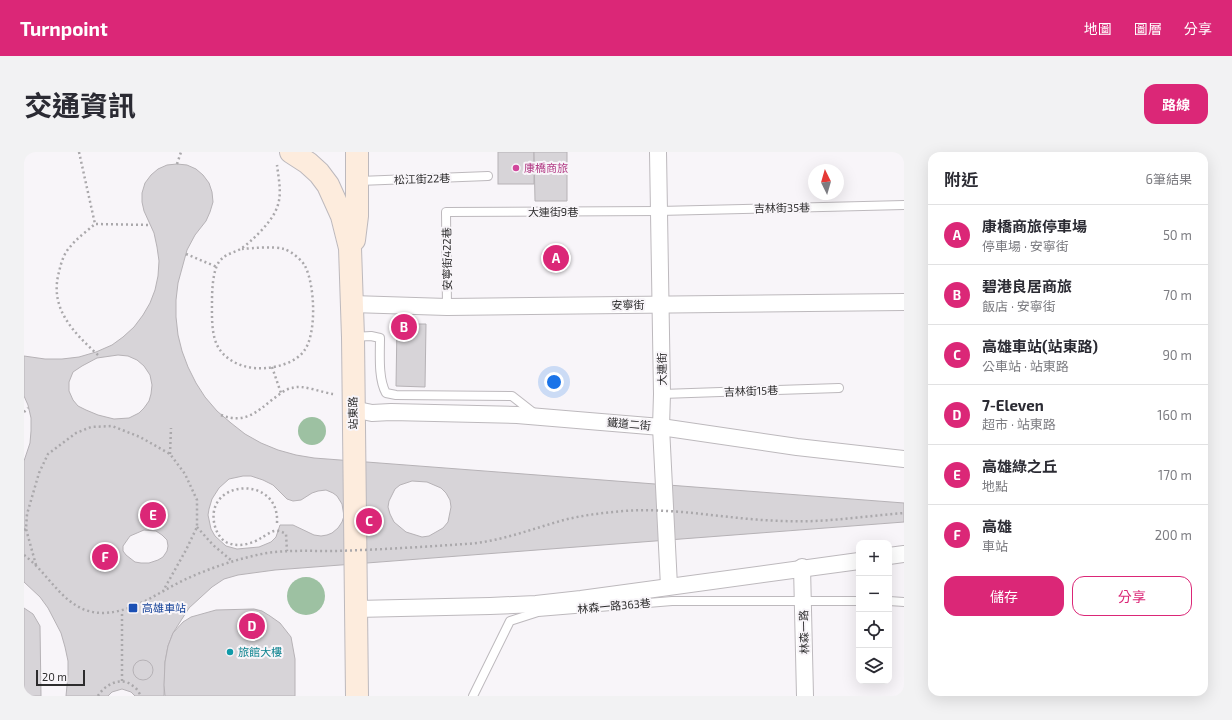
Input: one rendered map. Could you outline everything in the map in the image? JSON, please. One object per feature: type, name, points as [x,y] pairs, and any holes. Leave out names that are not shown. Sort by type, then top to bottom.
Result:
[{"type":"main road","points":[[351,265],[357,216],[357,152]]},
{"type":"main road","name":"站東路","points":[[284,158],[308,163],[319,174],[328,185],[336,200],[347,232],[351,265],[353,337],[357,696]]},
{"type":"street","name":"大連街","points":[[658,152],[662,394],[661,426],[669,586]]},
{"type":"street","name":"安寧街","points":[[352,304],[447,307],[904,302]]},
{"type":"street","name":"鐵道二街","points":[[353,409],[372,413],[517,414],[661,426],[797,447],[904,459]]},
{"type":"street","points":[[892,556],[904,554]]},
{"type":"street","points":[[356,609],[536,604],[856,560]]},
{"type":"street","name":"林森一路","points":[[802,568],[804,600],[805,696]]},
{"type":"lane","name":"松江街22巷","points":[[357,181],[488,176]]},
{"type":"lane","name":"吉林街35巷","points":[[659,211],[904,205]]},
{"type":"lane","name":"大連街9巷","points":[[446,212],[659,211]]},
{"type":"lane","name":"安寧街422巷","points":[[446,212],[447,307]]},
{"type":"lane","points":[[353,337],[371,336],[380,338],[381,376],[383,388],[386,393],[396,395],[512,396],[537,416]]},
{"type":"lane","name":"吉林街15巷","points":[[662,394],[839,388]]},
{"type":"lane","name":"林森一路363巷","points":[[473,696],[510,621],[538,612],[672,601],[856,601]]},
{"type":"lane","points":[[892,601],[904,602]]},
{"type":"path","points":[[79,152],[95,224]]},
{"type":"path","points":[[177,164],[181,152]]},
{"type":"path","points":[[242,248],[285,249],[304,264],[309,275],[313,303],[310,338],[305,351],[289,362],[259,369],[247,367],[234,362],[224,354],[217,345],[213,332],[212,301],[214,275],[219,262],[228,254],[242,248],[269,222],[278,206],[284,158]]},
{"type":"path","points":[[98,355],[77,336],[64,316],[58,300],[56,281],[61,264],[69,248],[95,224],[151,225]]},
{"type":"path","points":[[186,254],[217,267]]},
{"type":"path","points":[[272,367],[281,393]]},
{"type":"path","points":[[221,414],[234,419],[242,419],[257,413],[281,393],[290,388],[296,387],[331,394]]},
{"type":"path","points":[[24,412],[28,408]]},
{"type":"path","points":[[36,565],[25,529],[27,514],[39,472],[48,454],[76,433],[91,427],[112,426],[140,437],[170,454],[185,474],[197,500],[197,527],[163,592]]},
{"type":"path","points":[[170,454],[171,428]]},
{"type":"path","points":[[277,523],[277,513],[272,502],[258,490],[250,488],[241,488],[226,493],[219,500],[213,518],[217,531],[227,542],[235,545],[246,545],[260,539],[272,531],[280,531],[286,534],[287,551]]},
{"type":"path","points":[[24,555],[36,565],[62,595],[79,607],[96,612],[122,610],[145,602],[184,580],[232,561],[266,553],[469,544],[514,535],[566,520],[628,511],[675,511],[786,522],[904,513]]},
{"type":"path","points":[[197,527],[213,545],[232,561]]},
{"type":"path","points":[[122,610],[122,681]]},
{"type":"path","points":[[98,696],[109,684],[122,681],[133,685],[141,696]]},
{"type":"green space","points":[[312,417],[322,421],[326,431],[322,441],[312,445],[302,441],[298,431],[302,421]]},
{"type":"green space","points":[[302,577],[310,577],[317,580],[322,585],[325,596],[322,607],[317,612],[310,615],[302,615],[295,612],[290,607],[287,600],[287,592],[290,585],[295,580]]},
{"type":"building","name":"康橋商旅","points":[[498,152],[534,152],[534,184],[498,184]]},
{"type":"building","points":[[534,152],[567,152],[567,201],[535,201]]},
{"type":"building","name":"高雄車站","points":[[167,165],[187,165],[196,169],[209,183],[213,202],[206,221],[195,235],[187,250],[178,283],[176,317],[182,351],[196,383],[217,411],[245,434],[261,443],[278,450],[314,458],[904,503],[904,522],[275,570],[238,575],[224,579],[212,587],[189,608],[173,633],[168,646],[165,662],[164,696],[135,696],[131,692],[122,689],[112,692],[108,696],[66,696],[68,661],[61,633],[48,608],[40,597],[24,582],[24,461],[30,443],[31,418],[24,396],[24,356],[45,359],[62,359],[79,357],[96,352],[112,345],[123,337],[134,327],[143,315],[155,290],[159,261],[154,233],[144,211],[142,193],[145,183],[151,175],[158,169]],"holes":[[[118,355],[128,356],[137,360],[144,366],[150,375],[152,385],[149,401],[139,413],[129,418],[114,419],[86,410],[78,406],[73,400],[69,391],[69,382],[73,372],[97,358]],[[251,476],[263,480],[273,485],[287,499],[293,501],[301,500],[312,493],[326,490],[337,496],[342,504],[344,516],[342,522],[338,528],[327,535],[314,535],[293,525],[280,525],[276,537],[271,542],[259,547],[237,549],[226,546],[215,536],[211,529],[208,515],[212,499],[219,488],[229,479]],[[412,481],[427,482],[441,488],[450,500],[451,507],[448,522],[443,528],[429,536],[422,537],[406,532],[394,522],[388,507],[389,501],[395,489],[400,485]],[[144,530],[156,531],[167,540],[167,551],[163,557],[158,560],[149,563],[135,562],[123,551],[123,546],[130,536]]]},
{"type":"building","points":[[397,324],[426,324],[425,387],[396,386]]},
{"type":"building","points":[[24,608],[33,614],[40,626],[41,696],[24,696]]},
{"type":"building","name":"旅館大樓","points":[[254,609],[262,611],[280,623],[291,637],[295,659],[295,696],[165,696],[165,662],[168,646],[173,633],[183,622],[191,617],[216,610]]},
{"type":"building","points":[[143,660],[150,663],[153,670],[150,677],[143,680],[136,677],[133,670],[136,663]]},
{"type":"place","name":"康橋商旅","points":[[516,168]]},
{"type":"place","name":"康橋商旅停車場","points":[[556,258]]},
{"type":"place","name":"碧港良居商旅","points":[[404,327]]},
{"type":"place","name":"高雄綠之丘","points":[[153,515]]},
{"type":"place","name":"高雄車站(站東路)","points":[[369,521]]},
{"type":"place","name":"高雄","points":[[105,557]]},
{"type":"place","name":"高雄車站","points":[[133,608]]},
{"type":"place","name":"7-Eleven","points":[[252,626]]},
{"type":"place","name":"旅館大樓","points":[[230,652]]}]
